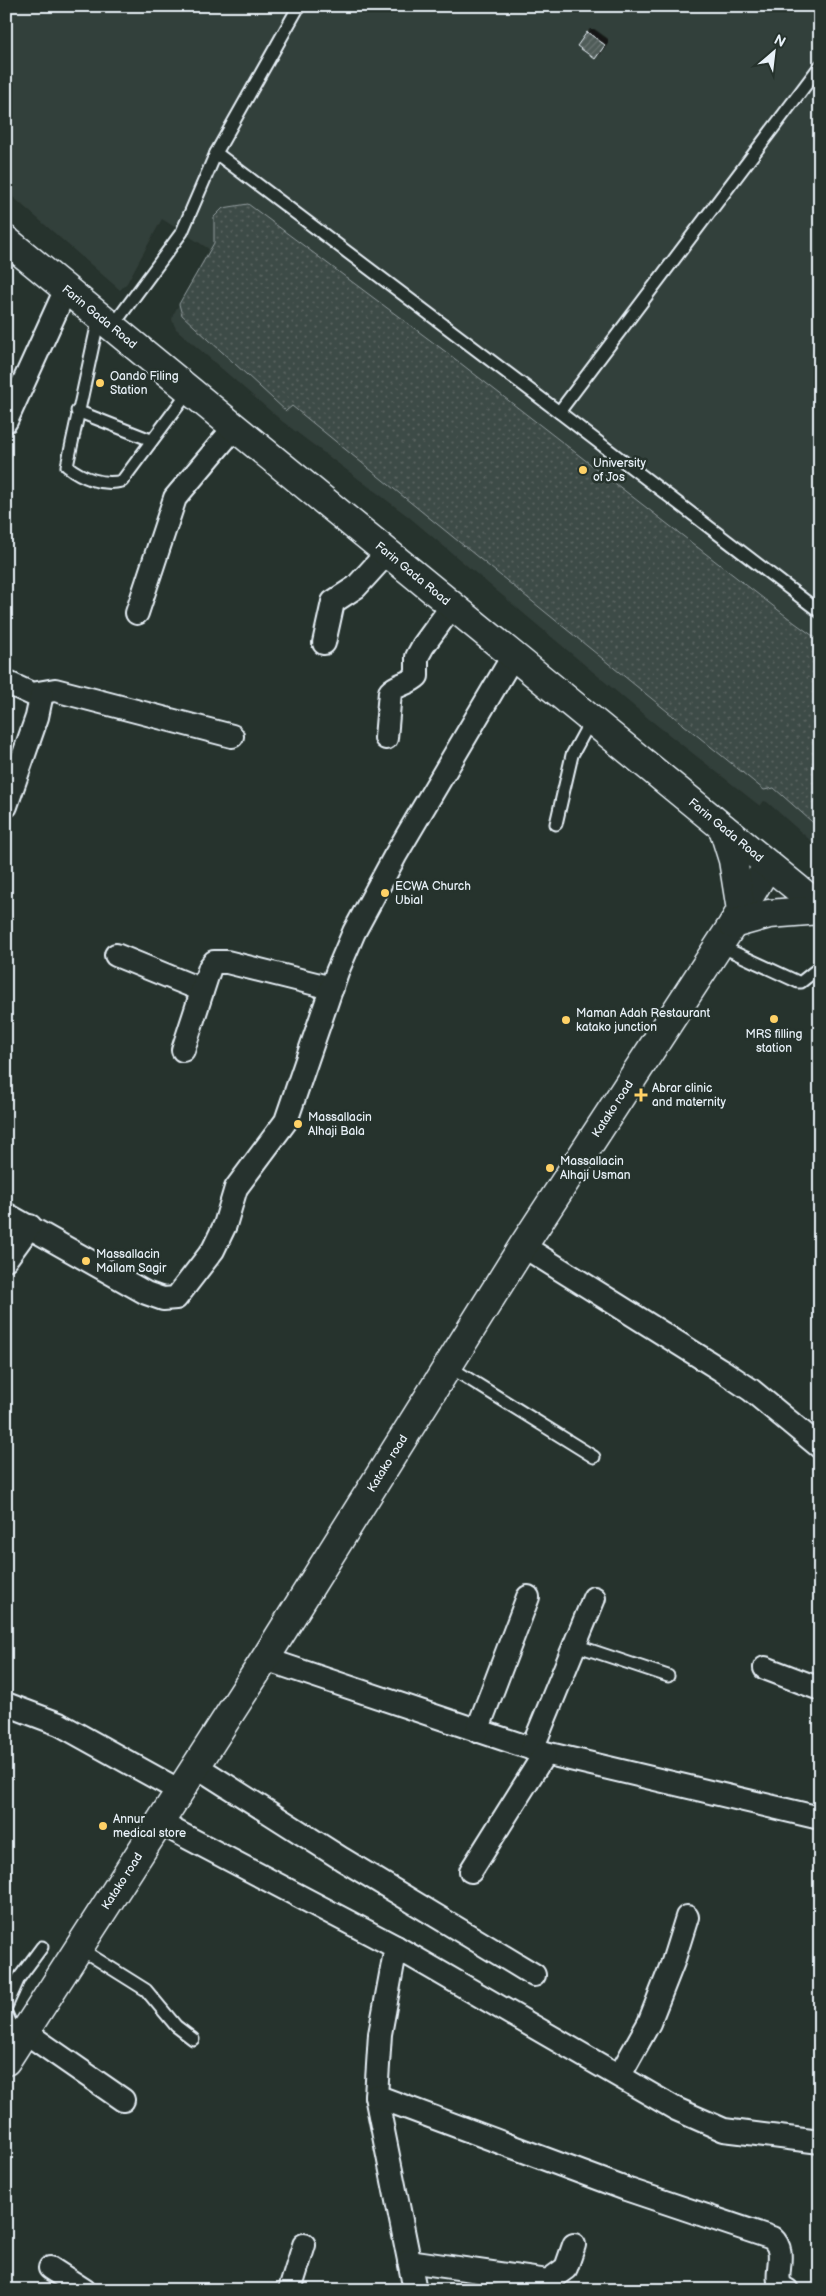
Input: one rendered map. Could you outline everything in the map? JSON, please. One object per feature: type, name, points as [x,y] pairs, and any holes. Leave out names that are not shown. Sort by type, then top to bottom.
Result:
[{"type":"street","name":"Farin Gada Road","points":[[6,240],[820,908]]},
{"type":"street","points":[[6,421],[66,289]]},
{"type":"street","points":[[137,613],[175,498],[234,428]]},
{"type":"street","points":[[324,642],[334,602],[356,587],[387,553]]},
{"type":"street","points":[[386,738],[390,692],[393,688],[411,682],[417,676],[417,657],[422,646],[452,606]]},
{"type":"street","points":[[6,1214],[146,1293],[163,1299],[176,1298],[213,1250],[224,1225],[236,1188],[286,1121],[332,988],[354,932],[386,873],[513,656]]},
{"type":"street","points":[[6,682],[32,694],[55,690],[232,736]]},
{"type":"street","points":[[6,806],[37,717],[42,693]]},
{"type":"street","points":[[723,828],[733,860],[731,926],[769,914],[820,908]]},
{"type":"street","name":"Katako road","points":[[6,2061],[16,2023],[79,1948],[265,1659],[523,1246],[731,926],[768,865]]},
{"type":"street","points":[[116,955],[202,990]]},
{"type":"street","points":[[183,1050],[210,967],[214,962],[227,962],[332,988]]},
{"type":"street","points":[[6,1259],[30,1226]]},
{"type":"street","points":[[523,1246],[652,1325],[729,1375],[751,1390],[820,1448]]},
{"type":"street","points":[[477,1731],[528,1597]]},
{"type":"street","points":[[471,1872],[539,1751],[575,1645],[594,1598]]},
{"type":"street","points":[[265,1659],[539,1751],[820,1818]]},
{"type":"street","points":[[765,1668],[820,1689]]},
{"type":"street","points":[[6,1704],[59,1724],[180,1791]]},
{"type":"street","points":[[196,1766],[342,1859],[534,1975]]},
{"type":"street","points":[[160,1823],[396,1947],[676,2109],[724,2130],[820,2142]]},
{"type":"street","points":[[620,2075],[649,2023],[673,1962],[687,1917]]},
{"type":"street","points":[[396,1947],[380,2034],[376,2096],[415,2290]]},
{"type":"street","points":[[16,2023],[123,2100]]},
{"type":"street","points":[[376,2096],[626,2189],[772,2238],[781,2250],[778,2280],[782,2288],[787,2290]]},
{"type":"street","points":[[409,2261],[548,2281],[566,2268],[574,2245]]},
{"type":"street","points":[[290,2290],[304,2246]]},
{"type":"street","points":[[50,2268],[84,2290]]},
{"type":"lane","points":[[189,391],[122,481],[110,484],[77,474],[67,466],[77,411],[105,322],[182,232],[216,153],[299,6]]},
{"type":"lane","points":[[559,412],[820,66]]},
{"type":"lane","points":[[216,153],[820,612]]},
{"type":"lane","points":[[77,411],[151,440]]},
{"type":"lane","points":[[556,824],[572,754],[591,720]]},
{"type":"lane","points":[[731,926],[798,982],[802,982],[820,967]]},
{"type":"lane","points":[[448,1366],[594,1457]]},
{"type":"lane","points":[[575,1645],[668,1676]]},
{"type":"lane","points":[[6,2007],[19,1978],[42,1947]]},
{"type":"lane","points":[[79,1948],[146,1990],[176,2026],[193,2039]]},
{"type":"shaded area","name":"University of Jos","points":[[6,6],[820,6],[820,849],[767,802],[764,801],[760,806],[649,719],[409,517],[283,422],[176,329],[172,320],[173,315],[209,249],[162,219],[127,283],[120,290],[6,191]]},
{"type":"shaded area","points":[[248,204],[446,352],[820,641],[820,829],[774,788],[764,790],[292,406],[286,411],[182,315],[179,304],[214,243],[214,217],[223,208]]},
{"type":"building","points":[[587,32],[605,45],[595,59],[577,46]]},
{"type":"place","name":"Oando Filing Station","points":[[100,383]]},
{"type":"place","name":"University of Jos","points":[[583,470]]},
{"type":"place","name":"ECWA Church Ubial","points":[[385,893]]},
{"type":"place","name":"MRS filling station","points":[[774,1019]]},
{"type":"place","name":"Maman Adah Restaurant katako junction","points":[[566,1020]]},
{"type":"place","name":"Abrar clinic and maternity","points":[[641,1095]]},
{"type":"place","name":"Massallacin Alhaji Bala","points":[[298,1124]]},
{"type":"place","name":"Massallacin Alhaji Usman","points":[[550,1168]]},
{"type":"place","name":"Massallacin Mallam Sagir","points":[[86,1261]]},
{"type":"place","name":"Annur medical store","points":[[103,1826]]}]
